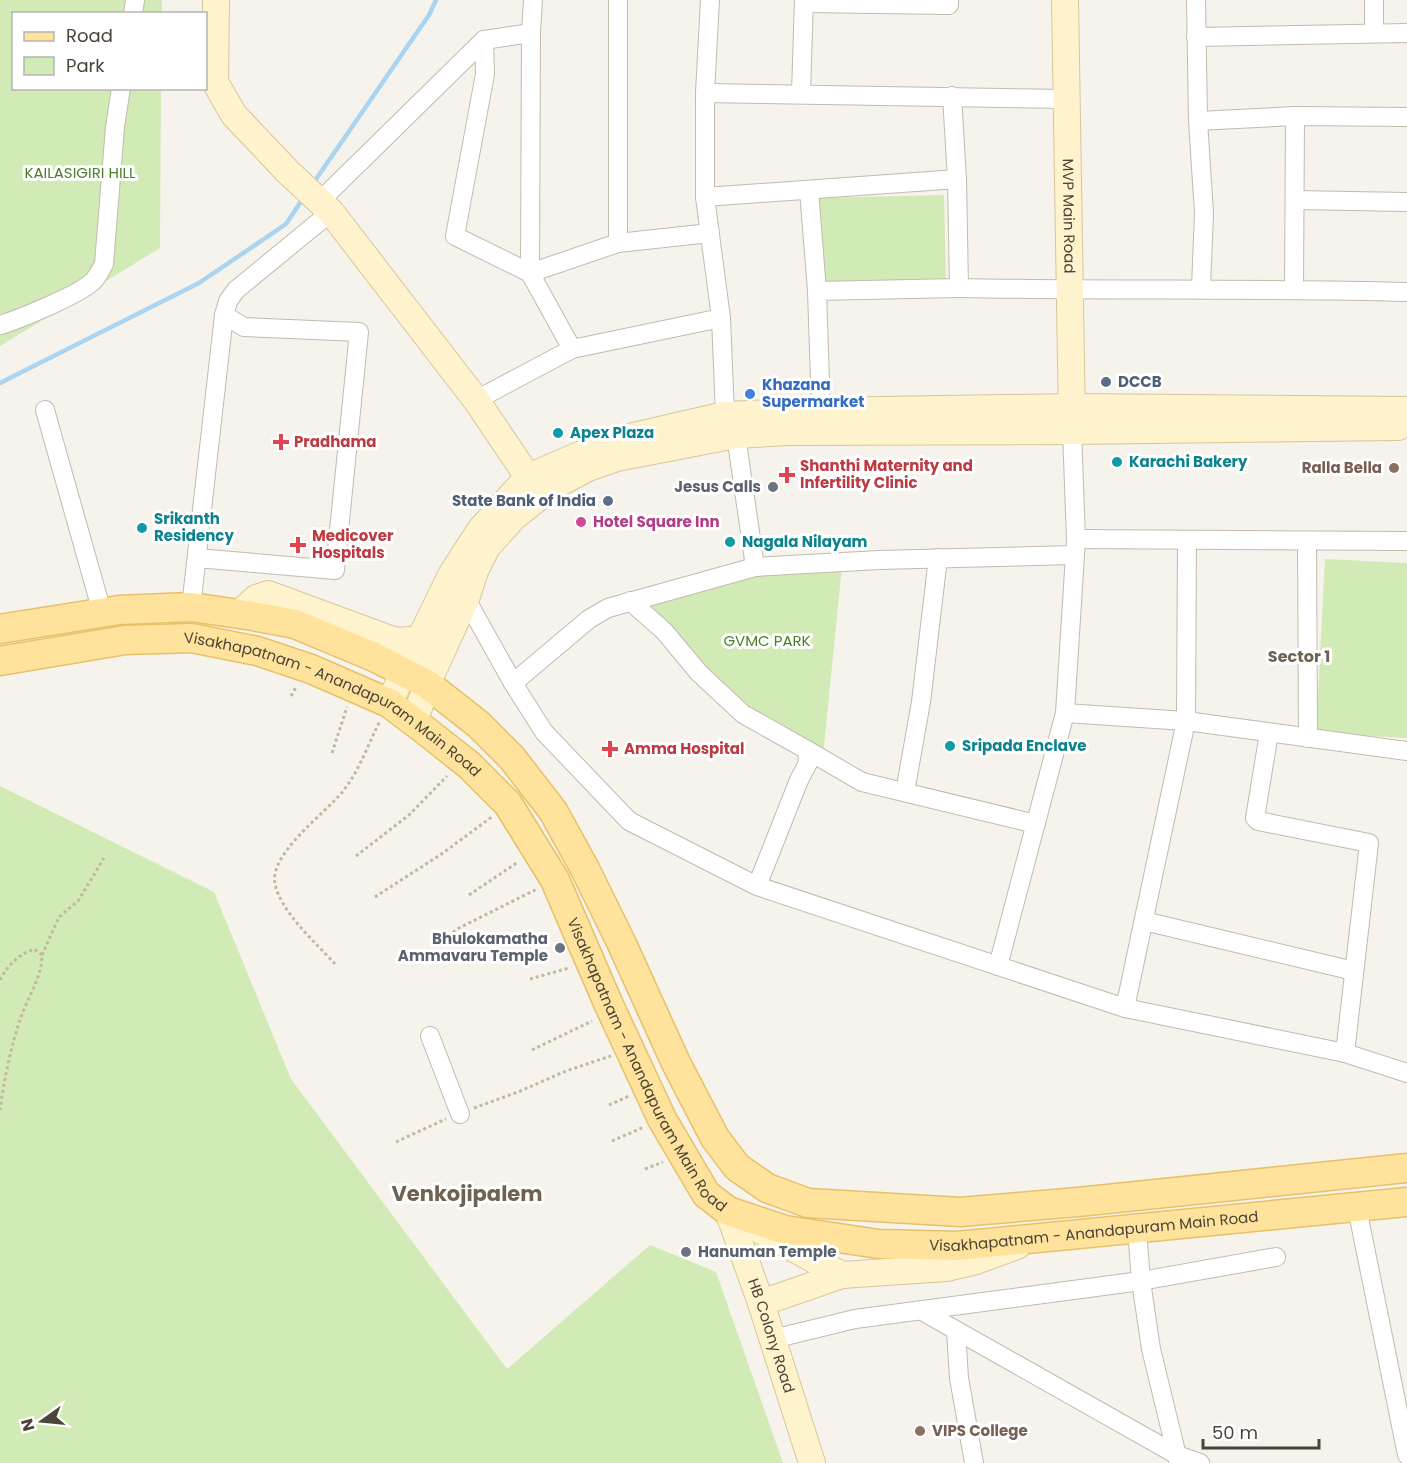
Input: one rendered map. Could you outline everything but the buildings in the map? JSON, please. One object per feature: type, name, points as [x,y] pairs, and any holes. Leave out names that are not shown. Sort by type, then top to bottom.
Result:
[{"type":"main road","name":"Visakhapatnam - Anandapuram Main Road","points":[[0,629],[119,610],[191,607],[295,624],[374,657],[415,678],[478,724],[512,758],[553,811],[585,869],[676,1063],[715,1138],[737,1167],[767,1188],[808,1203],[960,1212],[1407,1168]]},
{"type":"main road","name":"Visakhapatnam - Anandapuram Main Road","points":[[0,661],[124,640],[192,638],[257,651],[311,669],[469,765],[508,804],[555,880],[629,1050],[662,1119],[706,1194],[728,1211],[785,1230],[879,1244],[957,1246],[1407,1202]]},
{"type":"street","points":[[216,0],[215,82],[234,116],[288,172],[321,202],[476,400],[528,477]]},
{"type":"street","points":[[533,0],[530,273],[572,349]]},
{"type":"street","points":[[618,0],[618,243]]},
{"type":"street","points":[[710,0],[705,93],[705,197],[721,318],[730,425],[755,567]]},
{"type":"street","points":[[801,94],[804,2],[949,5],[949,0]]},
{"type":"street","name":"MVP Main Road","points":[[1065,0],[1072,419]]},
{"type":"street","points":[[1196,0],[1198,121],[1204,213],[1201,288]]},
{"type":"street","points":[[1374,0],[1374,33]]},
{"type":"street","points":[[191,607],[224,315],[228,301],[321,202],[484,40],[531,33]]},
{"type":"street","points":[[1196,37],[1407,33]]},
{"type":"street","points":[[484,40],[485,74],[455,236],[530,273],[618,243],[710,233]]},
{"type":"street","points":[[0,325],[14,321],[78,291],[93,282],[104,264],[115,126],[121,90]]},
{"type":"street","points":[[705,93],[1067,99]]},
{"type":"street","points":[[952,96],[957,179],[959,288]]},
{"type":"street","points":[[1198,121],[1296,116],[1407,117]]},
{"type":"street","points":[[1294,289],[1296,116]]},
{"type":"street","points":[[705,197],[957,179]]},
{"type":"street","points":[[809,190],[817,291],[821,411]]},
{"type":"street","points":[[1295,200],[1407,202]]},
{"type":"street","points":[[817,291],[959,288],[1070,290],[1201,288],[1407,292]]},
{"type":"street","points":[[197,558],[335,570],[359,332],[244,327],[224,315]]},
{"type":"street","points":[[476,400],[572,349],[721,318]]},
{"type":"street","points":[[45,410],[102,612]]},
{"type":"street","points":[[389,718],[466,599],[475,571],[487,547],[514,517],[552,487],[588,468],[617,458],[730,425],[799,432],[1072,419],[1407,410]]},
{"type":"street","points":[[415,678],[419,639],[452,575],[480,530],[528,477],[612,441],[821,411],[1407,427]]},
{"type":"street","points":[[998,966],[1065,713],[1075,547],[1072,419]]},
{"type":"street","points":[[1125,1008],[1186,722],[1187,541]]},
{"type":"street","points":[[513,684],[589,619],[608,608],[755,567],[938,558],[1187,541],[1407,542]]},
{"type":"street","points":[[1307,541],[1308,738]]},
{"type":"street","points":[[905,792],[921,702],[938,558]]},
{"type":"street","points":[[239,614],[255,598],[268,594],[390,639],[400,641],[419,639]]},
{"type":"street","points":[[466,599],[513,684],[544,732],[629,821],[757,886],[1125,1008],[1345,1053],[1407,1073]]},
{"type":"street","points":[[630,601],[664,631],[699,673],[743,714],[862,782],[1036,824]]},
{"type":"street","points":[[1065,713],[1186,722],[1407,751]]},
{"type":"street","points":[[1269,733],[1255,818],[1258,821],[1369,843],[1345,1053]]},
{"type":"street","points":[[757,886],[799,780],[808,763],[807,750]]},
{"type":"street","points":[[1144,921],[1354,971]]},
{"type":"street","points":[[430,1036],[460,1114]]},
{"type":"street","points":[[1357,1208],[1407,1455]]},
{"type":"street","points":[[728,1211],[765,1234],[842,1275]]},
{"type":"street","name":"HB Colony Road","points":[[728,1211],[761,1304],[812,1463]]},
{"type":"street","points":[[1137,1229],[1141,1281],[1151,1349],[1178,1459]]},
{"type":"street","points":[[761,1304],[842,1275],[946,1268],[1037,1239]]},
{"type":"street","points":[[772,1339],[855,1319],[1141,1281],[1276,1257]]},
{"type":"street","points":[[922,1311],[1029,1370],[1178,1459],[1200,1463]]},
{"type":"street","points":[[956,1331],[959,1378],[974,1463]]},
{"type":"path","points":[[332,753],[349,702]]},
{"type":"path","points":[[335,964],[289,912],[279,897],[274,881],[276,868],[283,854],[345,789],[389,718]]},
{"type":"path","points":[[356,856],[409,815],[451,772]]},
{"type":"path","points":[[486,808],[500,824]]},
{"type":"path","points":[[375,897],[443,853],[494,815]]},
{"type":"path","points":[[0,1110],[2,1092],[20,1019],[42,967],[42,955],[59,918],[78,901],[104,858]]},
{"type":"path","points":[[469,895],[524,858]]},
{"type":"path","points":[[443,939],[459,928],[555,880]]},
{"type":"path","points":[[0,980],[6,968],[24,953],[34,949],[42,955]]},
{"type":"path","points":[[530,979],[591,962]]},
{"type":"path","points":[[532,1050],[599,1018]]},
{"type":"path","points":[[396,1142],[566,1071],[629,1050]]},
{"type":"path","points":[[612,1141],[662,1119]]},
{"type":"green space","name":"KAILASIGIRI HILL","points":[[0,0],[162,0],[162,12],[12,12],[12,90],[161,90],[160,248],[0,346]]},
{"type":"green space","points":[[944,195],[946,281],[822,285],[819,198]]},
{"type":"green space","points":[[1325,559],[1407,563],[1407,738],[1316,733]]},
{"type":"green space","name":"GVMC PARK","points":[[842,567],[823,755],[747,713],[636,602],[744,576]]},
{"type":"green space","points":[[0,786],[214,892],[291,1079],[507,1369],[650,1245],[716,1272],[783,1463],[0,1463]]},
{"type":"waterway","points":[[312,185],[429,15],[436,0]]},
{"type":"waterway","points":[[0,383],[199,283],[286,224],[304,197]]},
{"type":"place","name":"DCCB","points":[[1106,382]]},
{"type":"place","name":"Khazana Supermarket","points":[[750,394]]},
{"type":"place","name":"Apex Plaza","points":[[558,433]]},
{"type":"place","name":"Pradhama","points":[[281,442]]},
{"type":"place","name":"Karachi Bakery","points":[[1117,462]]},
{"type":"place","name":"Ralla Bella","points":[[1394,468]]},
{"type":"place","name":"Shanthi Maternity and Infertility Clinic","points":[[787,475]]},
{"type":"place","name":"Jesus Calls","points":[[773,487]]},
{"type":"place","name":"State Bank of India","points":[[608,501]]},
{"type":"place","name":"Hotel Square Inn","points":[[581,522]]},
{"type":"place","name":"Srikanth Residency","points":[[142,528]]},
{"type":"place","name":"Nagala Nilayam","points":[[730,542]]},
{"type":"place","name":"Medicover Hospitals","points":[[298,545]]},
{"type":"place","name":"Sripada Enclave","points":[[950,746]]},
{"type":"place","name":"Amma Hospital","points":[[610,749]]},
{"type":"place","name":"Bhulokamatha Ammavaru Temple","points":[[560,948]]},
{"type":"place","name":"Hanuman Temple","points":[[686,1252]]},
{"type":"place","name":"VIPS College","points":[[920,1431]]},
{"type":"district","name":"Sector 1","points":[[1299,656]]},
{"type":"district","name":"Venkojipalem","points":[[467,1194]]}]
